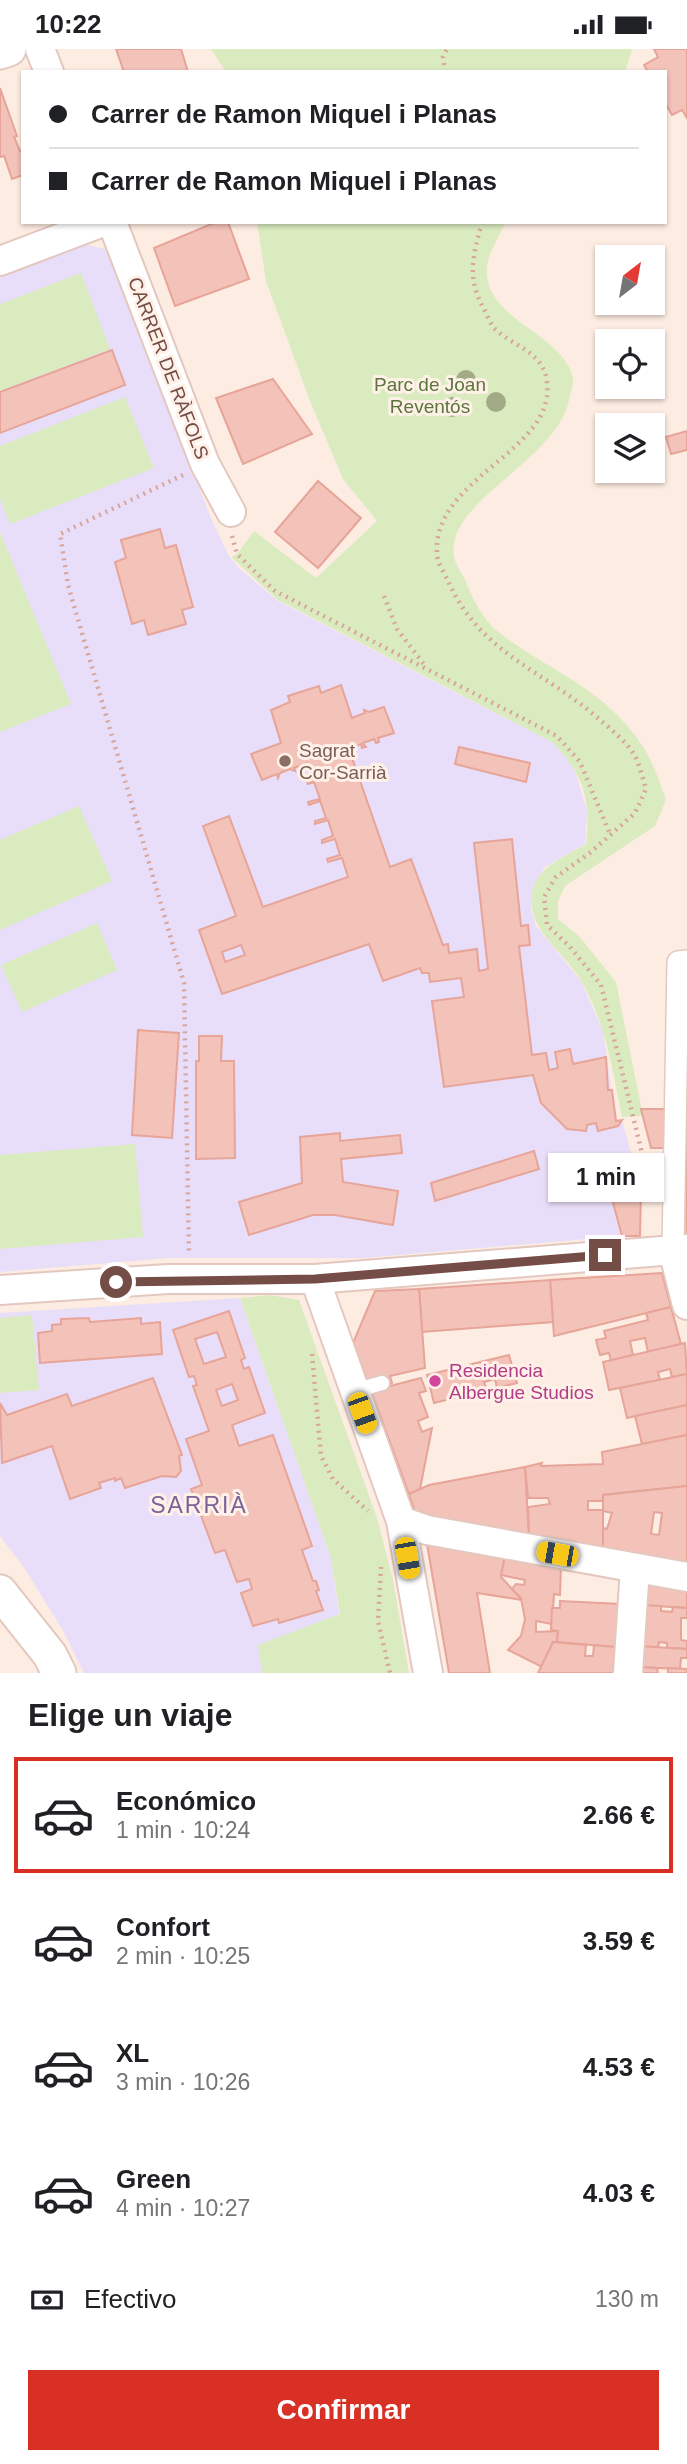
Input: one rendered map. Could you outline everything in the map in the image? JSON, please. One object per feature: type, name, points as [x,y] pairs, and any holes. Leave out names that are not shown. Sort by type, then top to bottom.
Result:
[{"type":"street","points":[[0,52],[9,49]]},
{"type":"street","points":[[40,49],[49,70]]},
{"type":"street","points":[[0,261],[98,224]]},
{"type":"street","name":"CARRER DE RÀFOLS","points":[[113,224],[205,464],[231,524]]},
{"type":"street","points":[[683,962],[680,1249],[687,1305]]},
{"type":"street","points":[[0,1290],[190,1280],[315,1279],[680,1249]]},
{"type":"street","points":[[315,1279],[401,1521],[428,1673]]},
{"type":"street","points":[[401,1521],[427,1530],[687,1577]]},
{"type":"street","points":[[628,1673],[635,1568]]},
{"type":"street","points":[[9,1604],[40,1673]]},
{"type":"street","points":[[9,1604],[50,1655],[59,1673]]},
{"type":"lane","points":[[354,1391],[382,1383]]},
{"type":"path","points":[[445,70],[443,57],[446,49]]},
{"type":"path","points":[[481,224],[471,265],[474,291],[494,327],[540,362],[547,380],[548,403],[533,427],[453,501],[439,530],[436,556],[461,609],[489,641],[573,695],[612,731],[635,757],[646,789],[635,813],[556,877],[544,897],[547,925],[570,947],[601,985],[652,1197]]},
{"type":"path","points":[[190,1280],[184,983],[68,585],[60,534],[205,464]]},
{"type":"path","points":[[231,524],[237,554],[275,590],[557,736],[580,762],[610,834]]},
{"type":"path","points":[[384,596],[397,629],[428,669]]},
{"type":"path","points":[[312,1350],[321,1456],[328,1472],[367,1509],[372,1521]]},
{"type":"path","points":[[381,1561],[378,1621],[390,1673]]},
{"type":"shaded area","name":"Sagrat Cor-Sarrià","points":[[84,244],[105,249],[113,265],[211,518],[229,556],[239,568],[278,601],[552,742],[573,765],[587,810],[585,844],[545,867],[533,886],[531,909],[536,926],[581,981],[603,1031],[616,1121],[622,1120],[641,1192],[623,1236],[363,1258],[170,1258],[0,1272],[0,276]]},
{"type":"shaded area","points":[[240,1298],[331,1558],[348,1673],[84,1673],[62,1629],[23,1566],[0,1536],[0,1313]]},
{"type":"green space","points":[[211,49],[632,49],[626,70],[225,70]]},
{"type":"green space","name":"Parc de Joan Reventós","points":[[257,224],[504,224],[488,261],[489,284],[497,300],[509,313],[541,337],[567,363],[573,384],[560,422],[544,443],[466,517],[456,536],[454,556],[474,600],[495,629],[594,695],[624,722],[650,758],[666,800],[655,826],[565,886],[558,901],[558,919],[579,936],[616,982],[643,1116],[622,1117],[607,1046],[589,995],[580,979],[539,926],[531,902],[533,888],[541,873],[586,844],[586,801],[572,766],[552,742],[278,600],[231,557],[237,554],[254,531],[316,578],[377,521],[343,479],[310,401],[266,281]]},
{"type":"green space","points":[[81,273],[110,349],[0,391],[0,304]]},
{"type":"green space","points":[[125,397],[154,468],[10,524],[0,499],[0,446]]},
{"type":"green space","points":[[0,532],[71,704],[0,732]]},
{"type":"green space","points":[[79,806],[112,881],[0,930],[0,840]]},
{"type":"green space","points":[[97,923],[117,970],[22,1012],[1,965]]},
{"type":"green space","points":[[135,1144],[143,1237],[0,1249],[0,1155]]},
{"type":"green space","points":[[270,1295],[299,1300],[377,1518],[393,1580],[409,1673],[262,1673],[258,1645],[340,1614],[331,1558],[240,1298]]},
{"type":"green space","points":[[32,1315],[39,1390],[0,1393],[0,1318]]},
{"type":"building","points":[[116,49],[181,49],[187,70],[123,70]]},
{"type":"building","points":[[654,49],[687,49],[687,118],[682,110],[672,115],[667,106],[667,70],[647,70],[644,65],[658,57]]},
{"type":"building","points":[[0,88],[17,136],[14,137],[21,151],[21,176],[12,179],[4,156],[0,157]]},
{"type":"building","points":[[211,224],[229,224],[249,279],[175,306],[154,248]]},
{"type":"building","points":[[112,350],[125,385],[0,433],[0,392]]},
{"type":"building","points":[[273,379],[312,434],[243,464],[216,398]]},
{"type":"building","points":[[687,431],[687,450],[671,454],[666,437]]},
{"type":"building","points":[[318,481],[361,518],[318,568],[275,532]]},
{"type":"building","points":[[160,529],[165,548],[176,545],[193,607],[182,610],[186,624],[148,635],[144,620],[132,624],[115,562],[126,558],[121,540]]},
{"type":"building","points":[[341,685],[352,718],[365,713],[364,710],[369,712],[384,707],[394,733],[378,738],[379,742],[376,743],[374,739],[363,743],[366,747],[362,748],[361,744],[349,749],[390,867],[411,859],[443,945],[448,944],[449,953],[477,949],[479,971],[488,969],[474,843],[512,839],[521,926],[528,925],[530,945],[519,946],[532,1055],[546,1053],[549,1070],[558,1068],[555,1052],[570,1049],[573,1064],[606,1057],[608,1090],[612,1090],[616,1121],[622,1120],[618,1126],[598,1131],[596,1123],[587,1125],[586,1131],[567,1129],[541,1103],[533,1075],[444,1087],[432,1001],[464,997],[461,978],[430,982],[429,973],[422,973],[420,968],[383,981],[369,944],[222,994],[199,930],[236,916],[203,826],[229,816],[263,907],[348,877],[342,858],[328,862],[327,859],[340,855],[335,839],[322,843],[322,840],[333,836],[328,820],[315,824],[315,821],[326,818],[320,801],[309,805],[308,802],[320,799],[314,782],[308,784],[307,781],[312,779],[307,763],[294,768],[295,771],[290,769],[280,773],[278,778],[277,774],[262,780],[251,754],[281,743],[271,710],[290,702],[288,696],[319,686],[321,693]],"holes":[[[241,945],[245,955],[225,962],[222,952]]]},
{"type":"building","points":[[459,747],[530,763],[526,782],[455,764]]},
{"type":"building","points":[[138,1030],[179,1033],[172,1138],[132,1135]]},
{"type":"building","points":[[199,1036],[222,1036],[221,1061],[234,1061],[235,1158],[196,1159],[196,1061],[199,1061]]},
{"type":"building","points":[[641,1109],[669,1109],[670,1148],[651,1148]]},
{"type":"building","points":[[684,1128],[687,1128],[687,1234],[682,1234]]},
{"type":"building","points":[[340,1133],[340,1141],[400,1135],[402,1153],[341,1159],[343,1182],[398,1191],[393,1225],[335,1215],[313,1215],[249,1235],[239,1202],[302,1183],[300,1137]]},
{"type":"building","points":[[534,1151],[539,1169],[435,1201],[431,1183]]},
{"type":"building","points":[[632,1187],[641,1192],[640,1236],[622,1236],[612,1199]]},
{"type":"building","points":[[662,1273],[671,1307],[554,1336],[550,1280]]},
{"type":"building","points":[[550,1280],[553,1322],[422,1332],[419,1289]]},
{"type":"building","points":[[419,1289],[425,1368],[390,1376],[392,1383],[370,1388],[353,1343],[375,1291]]},
{"type":"building","points":[[671,1307],[681,1344],[648,1352],[645,1338],[630,1341],[633,1355],[611,1361],[609,1353],[600,1355],[596,1340],[606,1338],[604,1331],[648,1320],[646,1313]]},
{"type":"building","points":[[229,1311],[245,1358],[241,1360],[244,1369],[249,1367],[265,1413],[232,1425],[239,1446],[273,1435],[312,1546],[302,1550],[313,1581],[316,1581],[319,1590],[316,1591],[323,1610],[279,1623],[278,1619],[253,1626],[241,1593],[252,1589],[249,1579],[237,1582],[225,1550],[215,1553],[191,1489],[202,1485],[186,1439],[209,1431],[193,1386],[197,1385],[194,1376],[189,1377],[173,1330]],"holes":[[[217,1332],[226,1357],[204,1364],[195,1339]],[[232,1384],[238,1400],[222,1406],[216,1390]]]},
{"type":"building","points":[[89,1318],[90,1322],[141,1318],[141,1324],[160,1322],[162,1354],[40,1363],[38,1333],[52,1331],[52,1325],[61,1324],[61,1319]]},
{"type":"building","points":[[685,1343],[687,1374],[672,1377],[670,1369],[658,1372],[660,1380],[609,1390],[603,1362]]},
{"type":"building","points":[[509,1355],[517,1383],[497,1388],[495,1379],[484,1382],[487,1390],[468,1395],[465,1386],[456,1388],[458,1397],[434,1403],[427,1375]]},
{"type":"building","points":[[687,1374],[687,1405],[627,1418],[620,1388]]},
{"type":"building","points":[[153,1378],[182,1455],[179,1456],[181,1471],[176,1477],[162,1476],[125,1488],[121,1478],[115,1481],[115,1478],[99,1483],[101,1488],[70,1499],[52,1446],[2,1463],[0,1403],[7,1415],[67,1394],[72,1406]]},
{"type":"building","points":[[421,1378],[426,1391],[419,1393],[428,1417],[418,1421],[422,1432],[432,1428],[420,1489],[409,1494],[371,1391]]},
{"type":"building","points":[[687,1405],[687,1435],[642,1444],[635,1416]]},
{"type":"building","points":[[687,1435],[687,1486],[603,1495],[603,1501],[588,1501],[588,1510],[603,1510],[603,1551],[529,1538],[528,1507],[550,1504],[548,1498],[528,1498],[525,1467],[542,1463],[541,1466],[603,1464],[602,1452]]},
{"type":"building","points":[[525,1467],[529,1538],[417,1518],[409,1494],[429,1485]]},
{"type":"building","points":[[687,1486],[687,1566],[603,1551],[603,1528],[607,1529],[612,1513],[603,1511],[603,1495]],"holes":[[[654,1512],[662,1513],[659,1535],[651,1534]]]},
{"type":"building","points":[[427,1544],[505,1556],[501,1577],[522,1600],[477,1593],[490,1673],[449,1673]]},
{"type":"building","points":[[505,1556],[561,1566],[560,1595],[554,1594],[552,1624],[536,1621],[536,1632],[558,1631],[557,1642],[553,1642],[542,1667],[508,1650],[521,1636],[525,1619],[521,1598],[512,1589],[516,1584],[524,1585],[525,1580],[501,1575]]},
{"type":"building","points":[[642,1581],[687,1589],[687,1608],[641,1605]]},
{"type":"building","points":[[560,1601],[620,1604],[615,1647],[557,1642],[558,1631],[551,1630],[552,1608],[560,1608]]},
{"type":"building","points":[[641,1605],[661,1606],[661,1611],[672,1612],[673,1607],[687,1608],[687,1618],[681,1618],[681,1640],[687,1641],[687,1649],[667,1648],[667,1643],[659,1642],[658,1648],[638,1646]]},
{"type":"building","points":[[553,1642],[586,1645],[585,1656],[593,1656],[594,1645],[615,1647],[613,1673],[538,1673]]},
{"type":"building","points":[[638,1646],[687,1649],[687,1658],[681,1658],[680,1669],[637,1667]]},
{"type":"building","points":[[637,1667],[657,1668],[658,1673],[637,1673]]},
{"type":"building","points":[[668,1668],[687,1669],[687,1673],[668,1673]]},
{"type":"place","name":"Sagrat Cor-Sarrià","points":[[285,761]]},
{"type":"place","name":"Residencia Albergue Studios","points":[[435,1381]]},
{"type":"district","name":"SARRIÀ","points":[[199,1505]]},
{"type":"route","points":[[116,1282],[168,1279],[315,1279],[605,1255]]}]
